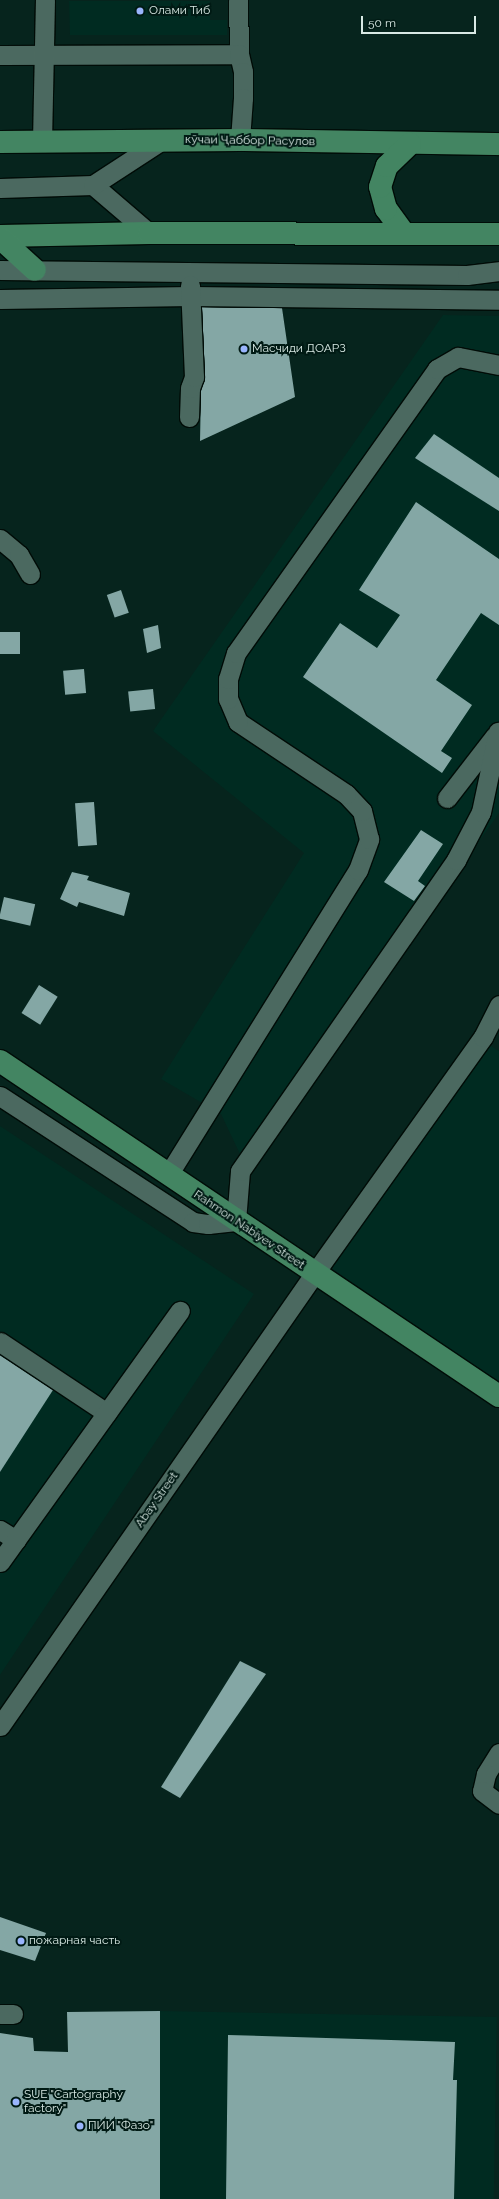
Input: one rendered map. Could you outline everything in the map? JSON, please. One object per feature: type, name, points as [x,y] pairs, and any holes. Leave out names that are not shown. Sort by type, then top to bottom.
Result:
[{"type":"main road","name":"кӯчаи Ҷаббор Расулов","points":[[0,142],[240,140],[410,144],[499,144]]},
{"type":"main road","points":[[403,232],[386,209],[380,187],[387,166],[410,144]]},
{"type":"main road","points":[[0,237],[149,233],[403,232],[499,234]]},
{"type":"main road","points":[[0,237],[35,270]]},
{"type":"main road","name":"Rahmon Nabiyev Street","points":[[0,1060],[314,1274],[499,1396]]},
{"type":"street","points":[[42,142],[45,0]]},
{"type":"street","points":[[238,0],[239,54],[243,92],[240,140]]},
{"type":"street","points":[[0,54],[239,54]]},
{"type":"street","points":[[0,188],[93,184],[162,140]]},
{"type":"street","points":[[93,184],[149,233]]},
{"type":"street","points":[[0,270],[190,274],[467,275],[499,271]]},
{"type":"street","points":[[189,417],[190,388],[194,377],[190,274]]},
{"type":"street","points":[[0,299],[191,296],[499,300]]},
{"type":"street","points":[[168,1175],[358,870],[368,839],[362,811],[346,794],[255,736],[238,722],[228,699],[228,679],[236,653],[437,369],[458,357],[499,365]]},
{"type":"street","points":[[0,540],[19,555],[30,574]]},
{"type":"street","points":[[448,798],[498,731]]},
{"type":"street","points":[[0,1096],[193,1222],[208,1224],[236,1221],[240,1171],[456,860],[481,812],[498,731]]},
{"type":"street","name":"Abay Street","points":[[2,1718],[314,1274],[483,1037],[499,1005]]},
{"type":"street","points":[[0,1562],[180,1311]]},
{"type":"street","points":[[0,1342],[107,1413]]},
{"type":"street","points":[[0,1530],[16,1540]]},
{"type":"street","points":[[499,1753],[486,1774],[482,1791],[499,1804]]},
{"type":"shaded area","name":"Олами Тиб","points":[[69,1],[210,1],[210,20],[227,20],[227,35],[70,35]]},
{"type":"shaded area","points":[[443,315],[499,316],[499,813],[248,1171],[221,1114],[161,1079],[304,853],[153,731]]},
{"type":"shaded area","points":[[485,1042],[499,1051],[499,1383],[331,1268]]},
{"type":"shaded area","points":[[0,1126],[254,1294],[0,1675]]},
{"type":"shaded area","points":[[160,2011],[497,2017],[494,2199],[157,2199]]},
{"type":"building","name":"Масчиди ДОАРЗ","points":[[202,307],[282,308],[295,397],[200,441],[201,390],[205,377]]},
{"type":"building","points":[[434,434],[499,478],[499,511],[415,458]]},
{"type":"building","points":[[416,502],[499,559],[499,625],[481,613],[436,680],[472,705],[441,751],[452,758],[442,773],[303,677],[340,623],[377,648],[400,615],[359,590]]},
{"type":"building","points":[[121,590],[129,613],[115,618],[107,595]]},
{"type":"building","points":[[158,625],[161,648],[147,653],[143,629]]},
{"type":"building","points":[[0,632],[20,632],[20,654],[0,654]]},
{"type":"building","points":[[84,669],[86,693],[65,695],[63,671]]},
{"type":"building","points":[[153,689],[155,709],[130,712],[128,692]]},
{"type":"building","points":[[94,802],[97,845],[78,846],[75,803]]},
{"type":"building","points":[[421,830],[443,844],[418,881],[425,886],[414,901],[384,882]]},
{"type":"building","points":[[72,872],[89,876],[87,880],[130,893],[124,916],[79,902],[77,907],[60,899]]},
{"type":"building","points":[[4,897],[35,904],[30,926],[0,919]]},
{"type":"building","points":[[39,985],[58,997],[40,1025],[22,1013]]},
{"type":"building","points":[[0,1355],[53,1390],[0,1472]]},
{"type":"building","points":[[240,1661],[266,1674],[180,1798],[161,1787]]},
{"type":"building","name":"пожарная часть","points":[[0,1917],[46,1933],[35,1961],[0,1950]]},
{"type":"building","name":"ПИИ \"Фазо\"","points":[[160,2011],[160,2199],[0,2199],[0,2033],[33,2038],[34,2051],[68,2052],[67,2012]]},
{"type":"building","points":[[228,2035],[455,2042],[453,2080],[457,2080],[454,2199],[226,2199]]},
{"type":"place","name":"Олами Тиб","points":[[140,11]]},
{"type":"place","name":"Масчиди ДОАРЗ","points":[[244,349]]},
{"type":"place","name":"пожарная часть","points":[[21,1941]]},
{"type":"place","name":"SUE \"Cartography factory\"","points":[[16,2102]]},
{"type":"place","name":"ПИИ \"Фазо\"","points":[[80,2126]]}]
